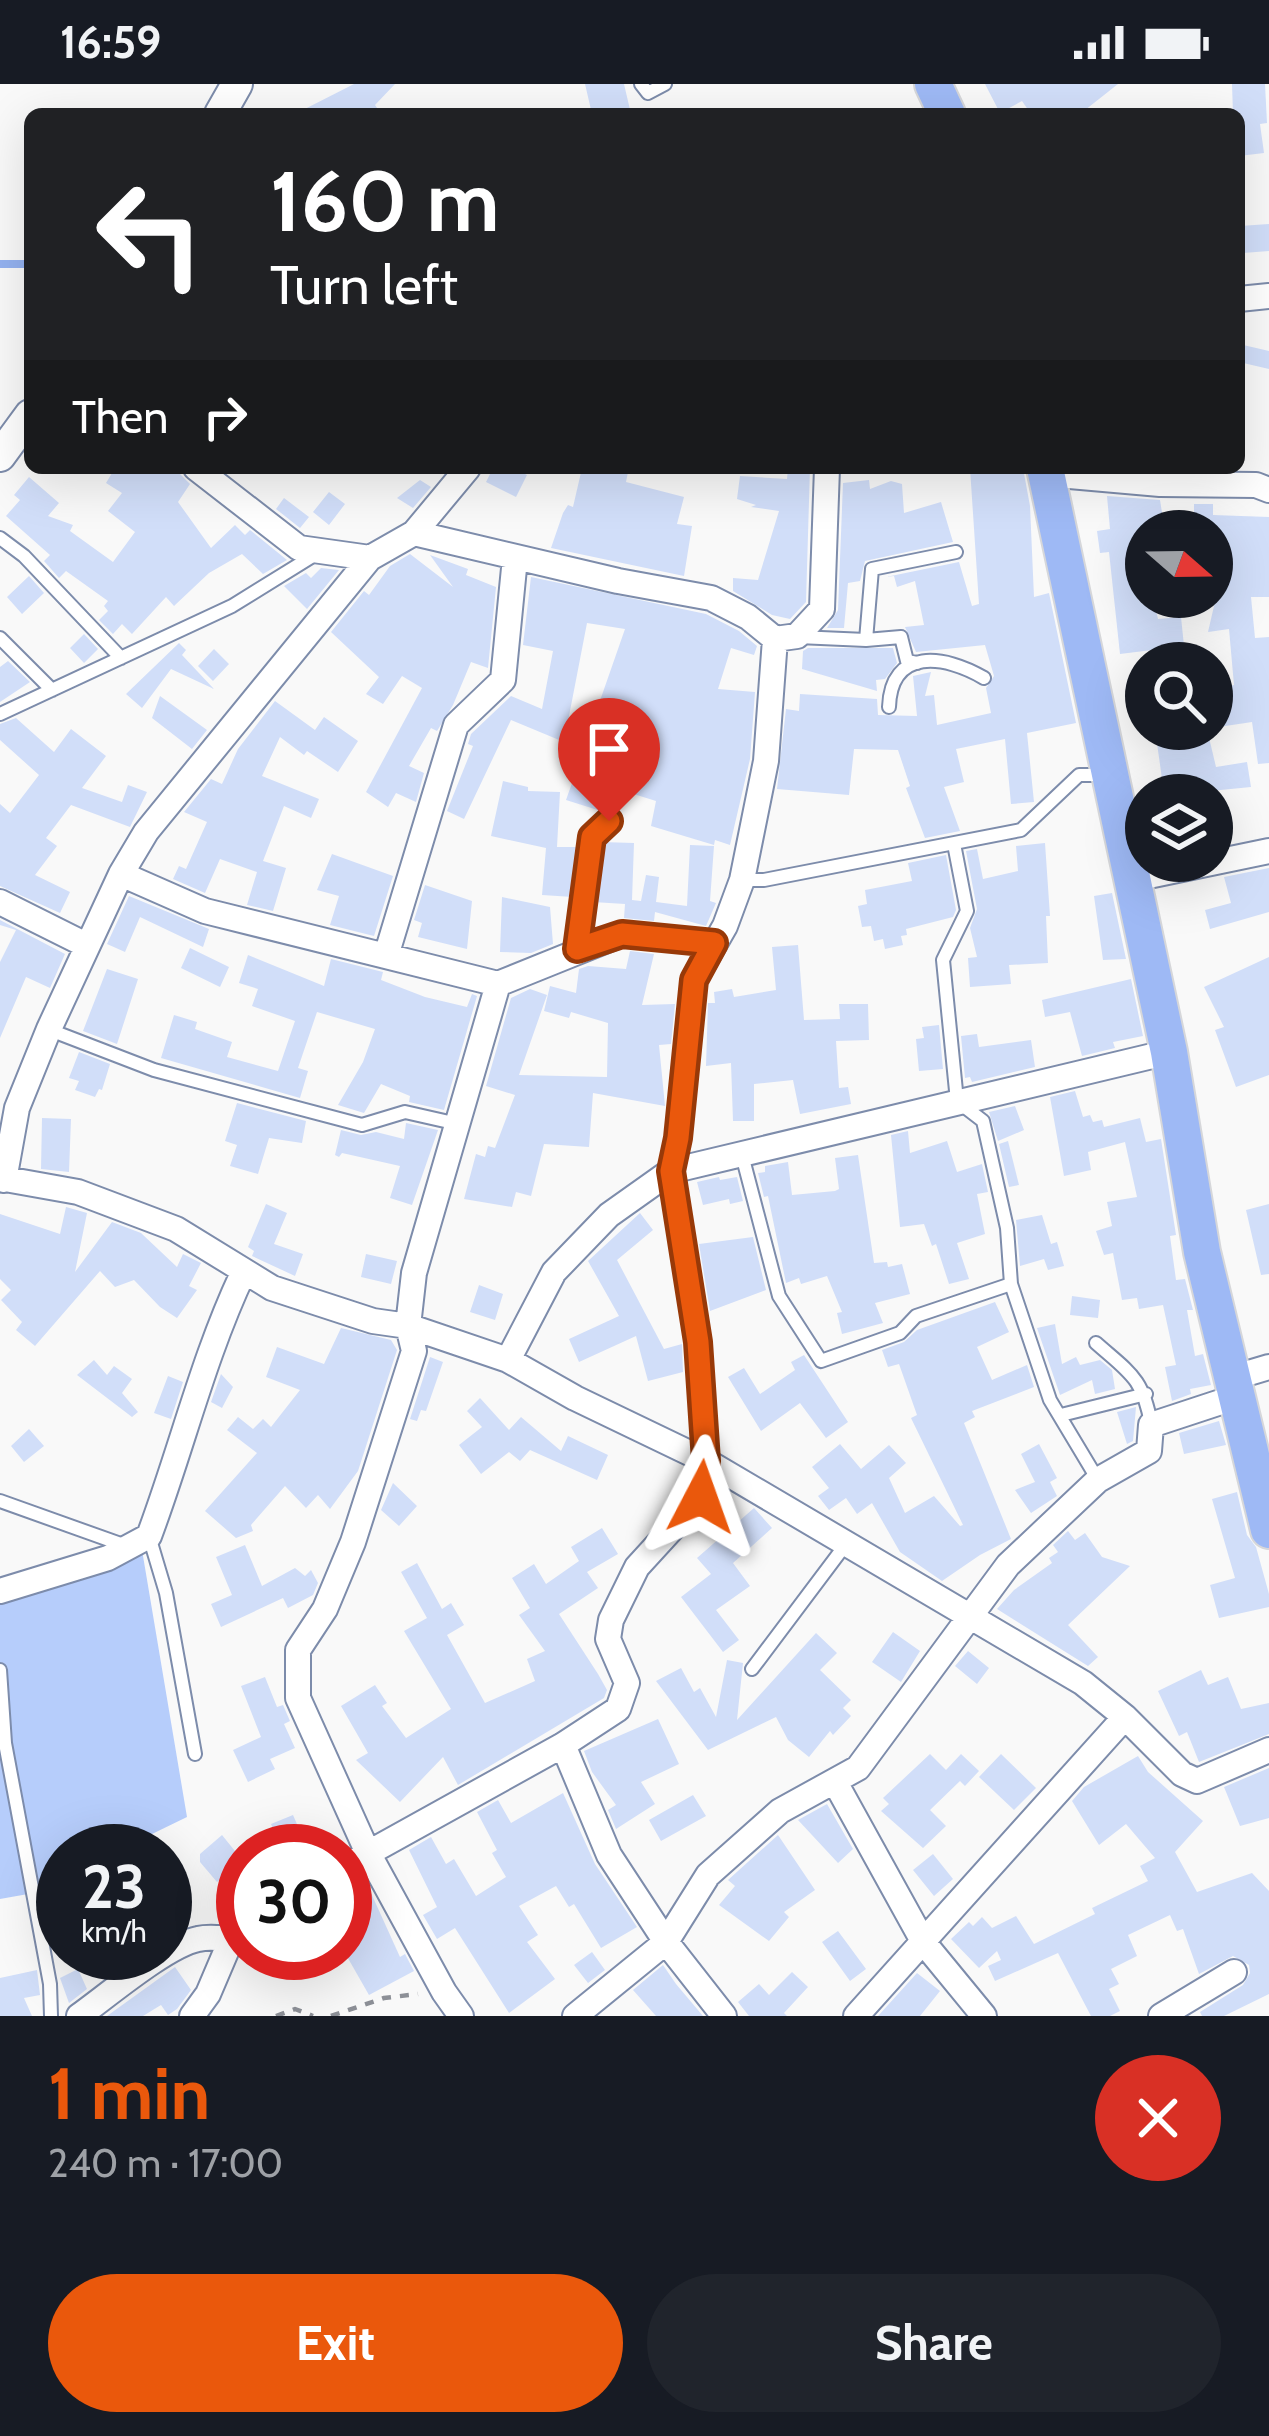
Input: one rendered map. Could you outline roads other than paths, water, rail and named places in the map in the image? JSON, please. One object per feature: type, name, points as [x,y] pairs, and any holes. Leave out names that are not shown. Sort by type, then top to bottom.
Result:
[{"type":"main road","points":[[1047,474],[1125,836]]},
{"type":"main road","points":[[1135,882],[1202,1252],[1269,1530]]},
{"type":"street","points":[[0,456],[24,424]]},
{"type":"street","points":[[204,474],[299,548],[370,558]]},
{"type":"street","points":[[463,474],[414,533],[370,558],[172,800],[122,874],[86,945],[17,1108],[2,1179],[79,1192],[176,1229],[272,1288],[508,1360],[706,1461],[1083,1682],[1182,1774],[1197,1781],[1269,1750]]},
{"type":"street","points":[[372,1849],[563,1745],[618,1708],[627,1683],[608,1639],[611,1620],[637,1567],[701,1497],[706,1461],[698,1342],[671,1171],[694,980],[742,880],[786,638],[822,608],[827,474]]},
{"type":"street","points":[[1072,474],[1160,484],[1256,485],[1269,490]]},
{"type":"street","points":[[414,533],[711,598],[786,638]]},
{"type":"street","points":[[386,956],[456,724],[502,680],[514,558]]},
{"type":"street","points":[[1233,858],[1269,851]]},
{"type":"street","points":[[122,874],[205,911],[498,984],[622,934],[714,943]]},
{"type":"street","points":[[0,902],[86,945]]},
{"type":"street","points":[[356,1824],[298,1698],[298,1650],[326,1609],[353,1542],[414,1351],[408,1326],[414,1274],[498,984]]},
{"type":"street","points":[[508,1360],[554,1272],[609,1215],[671,1171],[1169,1052]]},
{"type":"street","points":[[0,1592],[69,1573],[139,1542],[173,1471],[214,1335],[244,1271]]},
{"type":"street","points":[[574,2016],[666,1942],[709,1875],[780,1811],[858,1768],[1008,1565],[1098,1480],[1149,1451],[1151,1425],[1269,1367]]},
{"type":"street","points":[[856,2016],[1125,1718]]},
{"type":"street","points":[[563,1745],[609,1855],[666,1942],[724,2016]]},
{"type":"street","points":[[835,1782],[924,1943],[984,2016]]},
{"type":"street","points":[[372,1859],[443,1992],[461,2016]]},
{"type":"street","points":[[79,2016],[168,1953],[198,1939],[216,1938]]},
{"type":"street","points":[[1161,2016],[1234,1972]]},
{"type":"street","points":[[192,2016],[216,1978]]},
{"type":"lane","points":[[640,84],[648,93],[665,84]]},
{"type":"lane","points":[[0,538],[24,556],[121,658]]},
{"type":"lane","points":[[0,715],[232,606],[322,550]]},
{"type":"lane","points":[[866,640],[872,569],[956,552]]},
{"type":"lane","points":[[786,638],[902,637],[908,661],[917,663]]},
{"type":"lane","points":[[0,638],[52,690]]},
{"type":"lane","points":[[889,707],[893,681],[917,663],[938,658],[960,663],[984,678]]},
{"type":"lane","points":[[742,880],[764,880],[1021,830],[1079,775],[1112,775]]},
{"type":"lane","points":[[577,949],[592,837],[609,821]]},
{"type":"lane","points":[[954,844],[967,911],[943,960],[957,1101],[983,1121],[1007,1228],[1011,1284],[1050,1400],[1098,1480]]},
{"type":"lane","points":[[49,1029],[154,1070],[362,1125],[405,1112],[458,1124]]},
{"type":"lane","points":[[742,1154],[778,1296],[821,1361],[900,1333],[916,1316],[1011,1284]]},
{"type":"lane","points":[[1096,1343],[1136,1378],[1146,1394],[1151,1425]]},
{"type":"lane","points":[[1061,1415],[1146,1394]]},
{"type":"lane","points":[[0,1501],[139,1542],[166,1593],[195,1754]]},
{"type":"lane","points":[[752,1669],[846,1544]]},
{"type":"lane","points":[[0,1670],[5,1743],[50,1984],[51,2016]]},
{"type":"waterway","points":[[0,264],[24,264]]}]
